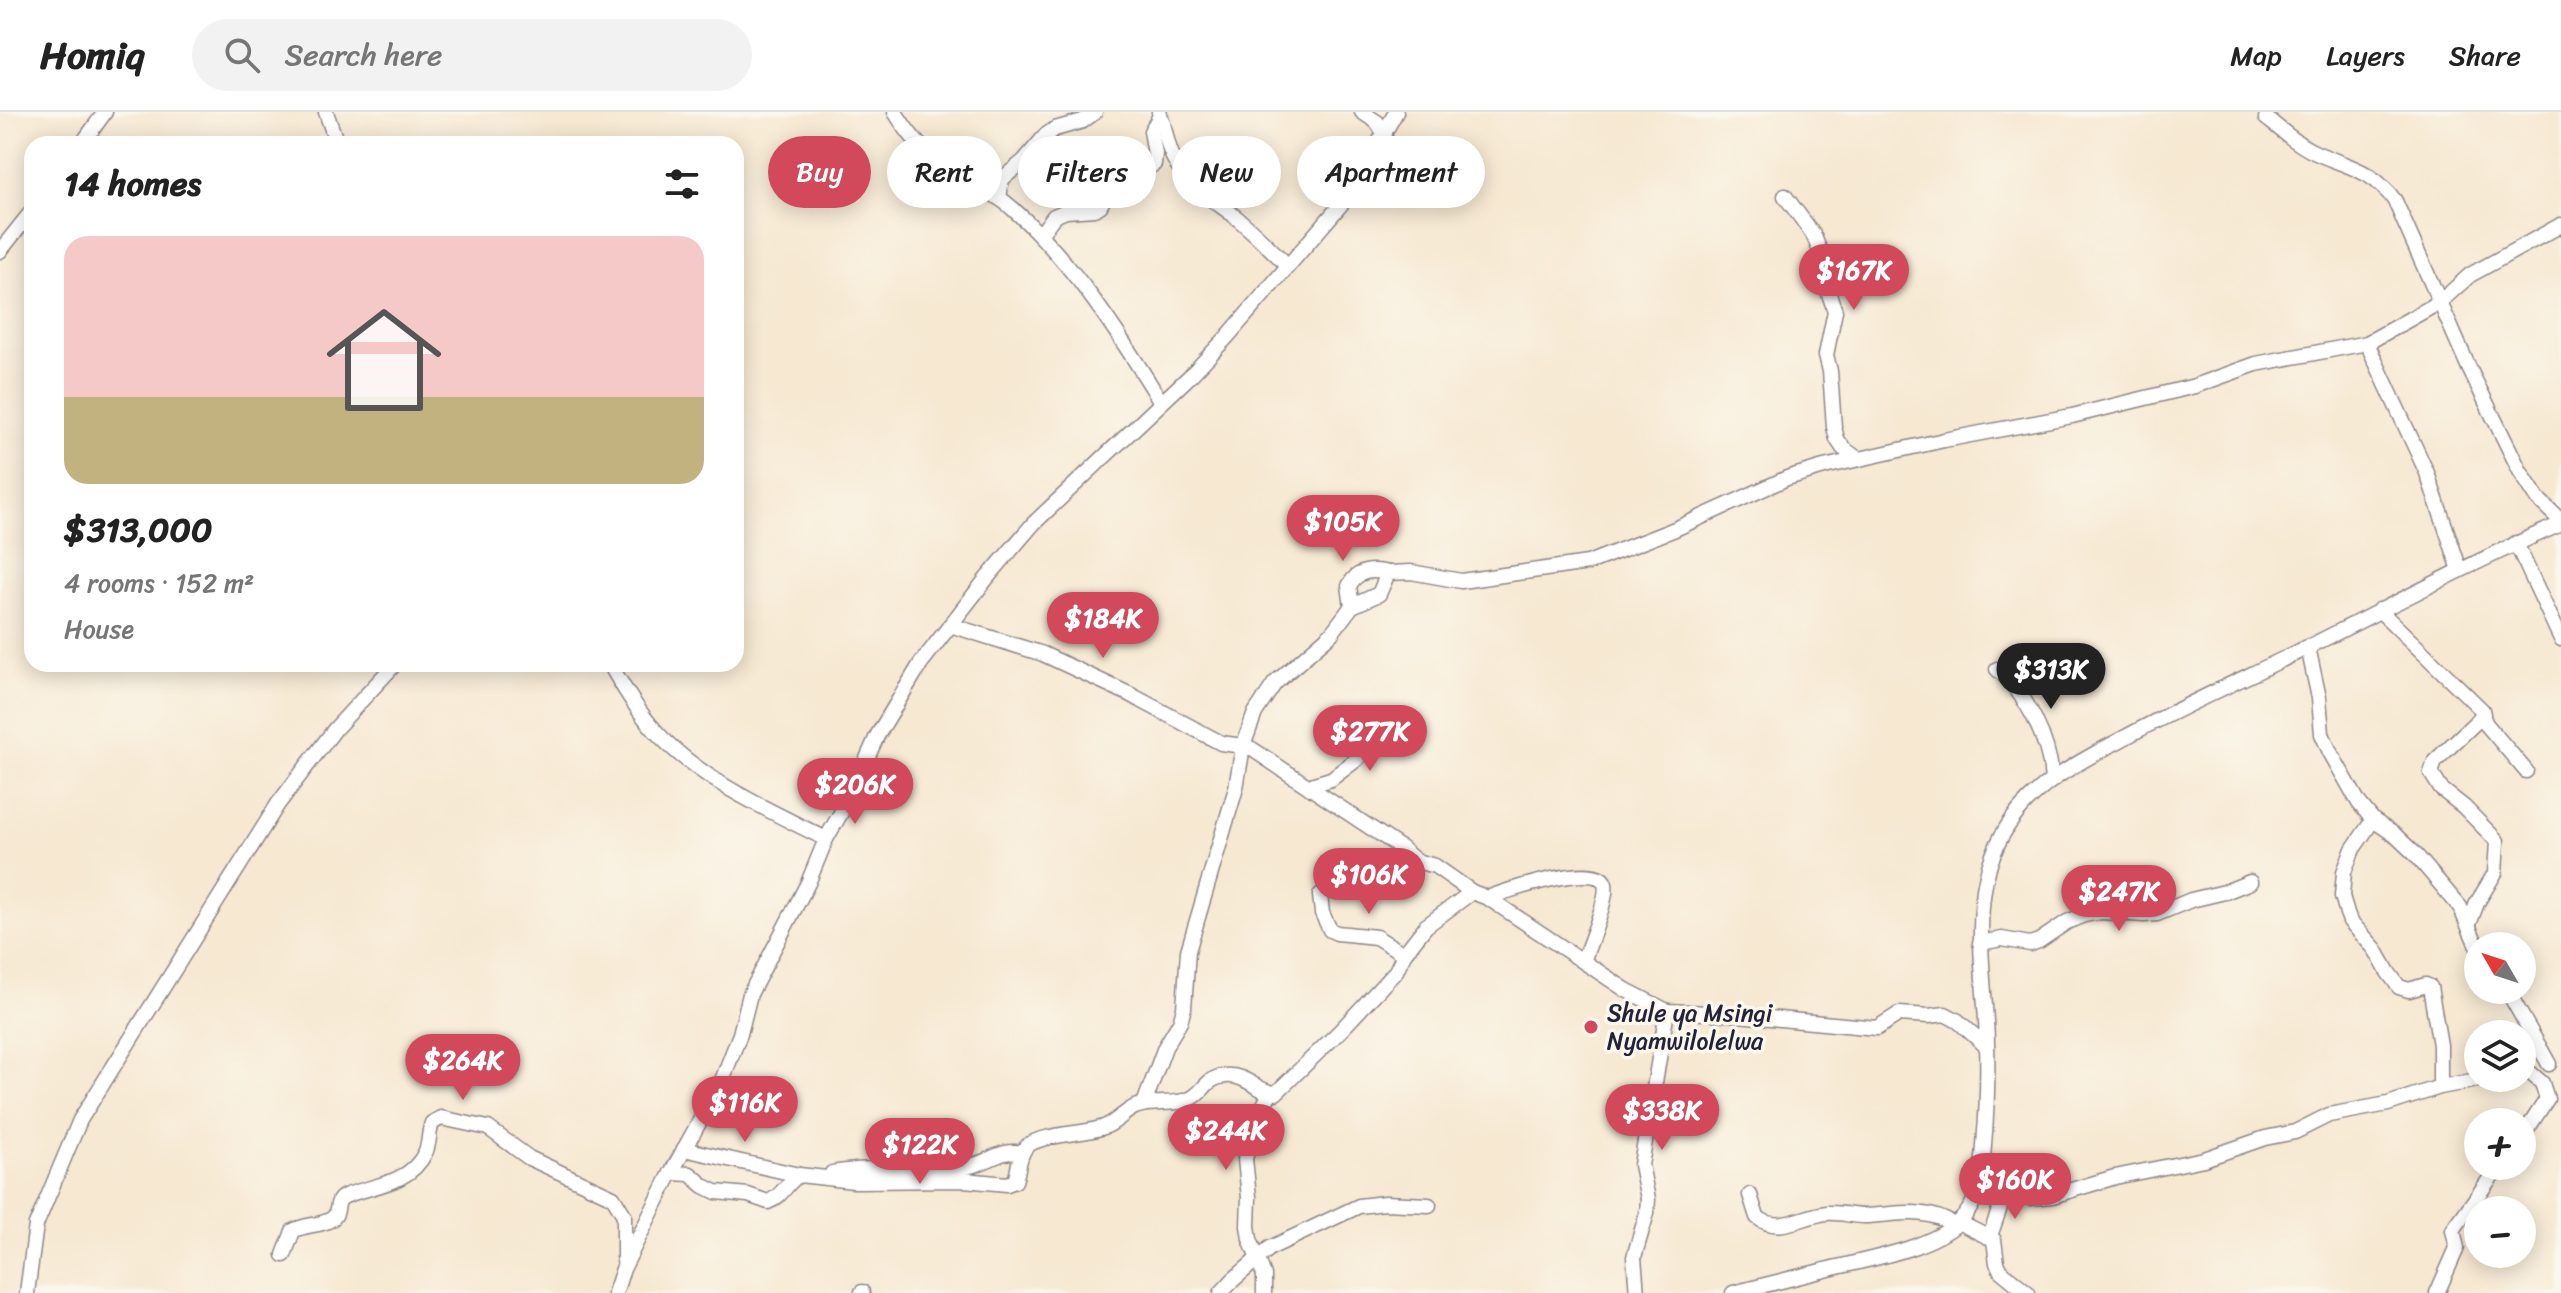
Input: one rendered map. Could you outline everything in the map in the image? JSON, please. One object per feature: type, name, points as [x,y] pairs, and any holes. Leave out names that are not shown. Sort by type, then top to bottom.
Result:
[{"type":"street","points":[[88,136],[105,112]]},
{"type":"street","points":[[326,112],[334,136]]},
{"type":"street","points":[[895,112],[913,136]]},
{"type":"street","points":[[1002,179],[1024,161],[1037,142],[1055,129],[1083,121],[1095,112]]},
{"type":"street","points":[[1362,112],[1377,122],[1385,134]]},
{"type":"street","points":[[615,1293],[623,1269],[671,1173],[721,1083],[740,1034],[750,994],[808,883],[826,839],[850,797],[883,725],[921,663],[1034,523],[1227,337],[1350,194],[1396,112]]},
{"type":"street","points":[[1040,235],[1054,216],[1066,211],[1094,209],[1104,200],[1115,178],[1141,172],[1154,164],[1151,131],[1160,114]]},
{"type":"street","points":[[1160,114],[1173,158],[1186,176],[1287,265]]},
{"type":"street","points":[[1733,1293],[1899,1252],[1956,1223],[1972,1206],[1979,1189],[1987,1115],[1987,1047],[1980,943],[1982,901],[1991,856],[2012,819],[2027,802],[2065,769],[2164,716],[2561,523],[2538,499],[2520,471],[2469,368],[2395,201],[2383,185],[2362,171],[2300,144],[2266,118]]},
{"type":"street","points":[[1785,196],[1813,234],[1820,251],[1823,277],[1835,311],[1826,355],[1834,427],[1843,448],[1858,459]]},
{"type":"street","points":[[1002,200],[1040,235],[1125,344],[1161,402]]},
{"type":"street","points":[[0,251],[24,221]]},
{"type":"street","points":[[1352,606],[1349,586],[1357,575],[1371,570],[1411,572],[1461,581],[1588,563],[1675,529],[1787,478],[1944,440],[2072,416],[2195,386],[2256,364],[2367,343],[2440,302],[2470,275],[2561,225]]},
{"type":"street","points":[[2367,343],[2427,473],[2460,570]]},
{"type":"street","points":[[2516,543],[2561,639]]},
{"type":"street","points":[[1144,1104],[1165,1047],[1180,1022],[1186,996],[1188,951],[1240,770],[1243,746],[1255,713],[1275,683],[1331,634],[1352,606],[1379,594],[1388,573]]},
{"type":"street","points":[[2379,610],[2480,706],[2486,724],[2526,771]]},
{"type":"street","points":[[950,625],[1043,654],[1167,713],[1221,743],[1243,746],[1398,846],[1411,858],[1440,869],[1642,1000],[1667,1011],[1877,1028],[1899,1014],[1945,1014],[1987,1047]]},
{"type":"street","points":[[2308,647],[2319,698],[2322,734],[2359,803],[2373,820],[2415,854],[2460,907],[2472,932]]},
{"type":"street","points":[[1997,669],[2022,693],[2047,748],[2052,780]]},
{"type":"street","points":[[27,1293],[36,1225],[80,1120],[278,804],[335,729],[388,672]]},
{"type":"street","points":[[615,672],[641,714],[665,741],[692,764],[826,839]]},
{"type":"street","points":[[2469,924],[2477,903],[2495,873],[2497,841],[2464,807],[2441,789],[2431,773],[2435,761],[2482,715]]},
{"type":"street","points":[[1310,788],[1331,779],[1356,760],[1377,735],[1399,718]]},
{"type":"street","points":[[1240,770],[1273,765]]},
{"type":"street","points":[[2373,820],[2353,849],[2344,872],[2342,896],[2350,921],[2375,949],[2399,987],[2409,990],[2430,987],[2440,1045],[2440,1087]]},
{"type":"street","points":[[1488,898],[1541,881],[1593,875],[1603,879],[1605,893],[1595,933],[1583,961]]},
{"type":"street","points":[[1980,943],[2002,939],[2030,944],[2084,915],[2101,912],[2157,914],[2250,882]]},
{"type":"street","points":[[684,1149],[799,1175],[854,1181],[964,1180],[1007,1184],[1015,1181],[1022,1153],[1032,1143],[1102,1128],[1144,1104],[1189,1099],[1209,1081],[1227,1076],[1251,1081],[1270,1093],[1282,1089],[1396,971],[1404,954],[1426,926],[1472,892]]},
{"type":"street","points":[[1320,895],[1322,913],[1330,930],[1376,937],[1404,954]]},
{"type":"street","points":[[2516,1004],[2555,1062]]},
{"type":"street","points":[[1637,1293],[1634,1257],[1648,1199],[1641,1165],[1667,1011]]},
{"type":"street","points":[[2536,1078],[2542,1083],[2547,1099],[2536,1116]]},
{"type":"street","points":[[1979,1189],[2030,1198],[2052,1196],[2115,1177],[2204,1159],[2265,1138],[2295,1132],[2329,1115],[2388,1104],[2464,1082]]},
{"type":"street","points":[[1264,1293],[1264,1275],[1248,1226],[1245,1159],[1254,1125],[1270,1093]]},
{"type":"street","points":[[284,1255],[289,1234],[331,1218],[345,1196],[378,1187],[416,1167],[427,1150],[432,1123],[441,1118],[488,1128],[529,1158],[613,1197],[624,1215],[623,1269]]},
{"type":"street","points":[[816,1176],[858,1170],[966,1166],[1011,1150],[1022,1153]]},
{"type":"street","points":[[671,1173],[690,1174],[716,1192],[748,1195],[768,1202],[799,1175]]},
{"type":"street","points":[[2437,1293],[2457,1248],[2453,1230],[2489,1180]]},
{"type":"street","points":[[1990,1236],[2005,1193]]},
{"type":"street","points":[[1750,1195],[1757,1217],[1771,1225],[1829,1213],[1866,1216],[1907,1211],[1935,1215],[1990,1236],[1996,1244],[1997,1263],[2001,1271],[2028,1293]]},
{"type":"street","points":[[1221,1293],[1270,1248],[1359,1206],[1385,1203],[1429,1205]]},
{"type":"place","name":"Shule ya Msingi Nyamwilolelwa","points":[[1591,1027]]}]
